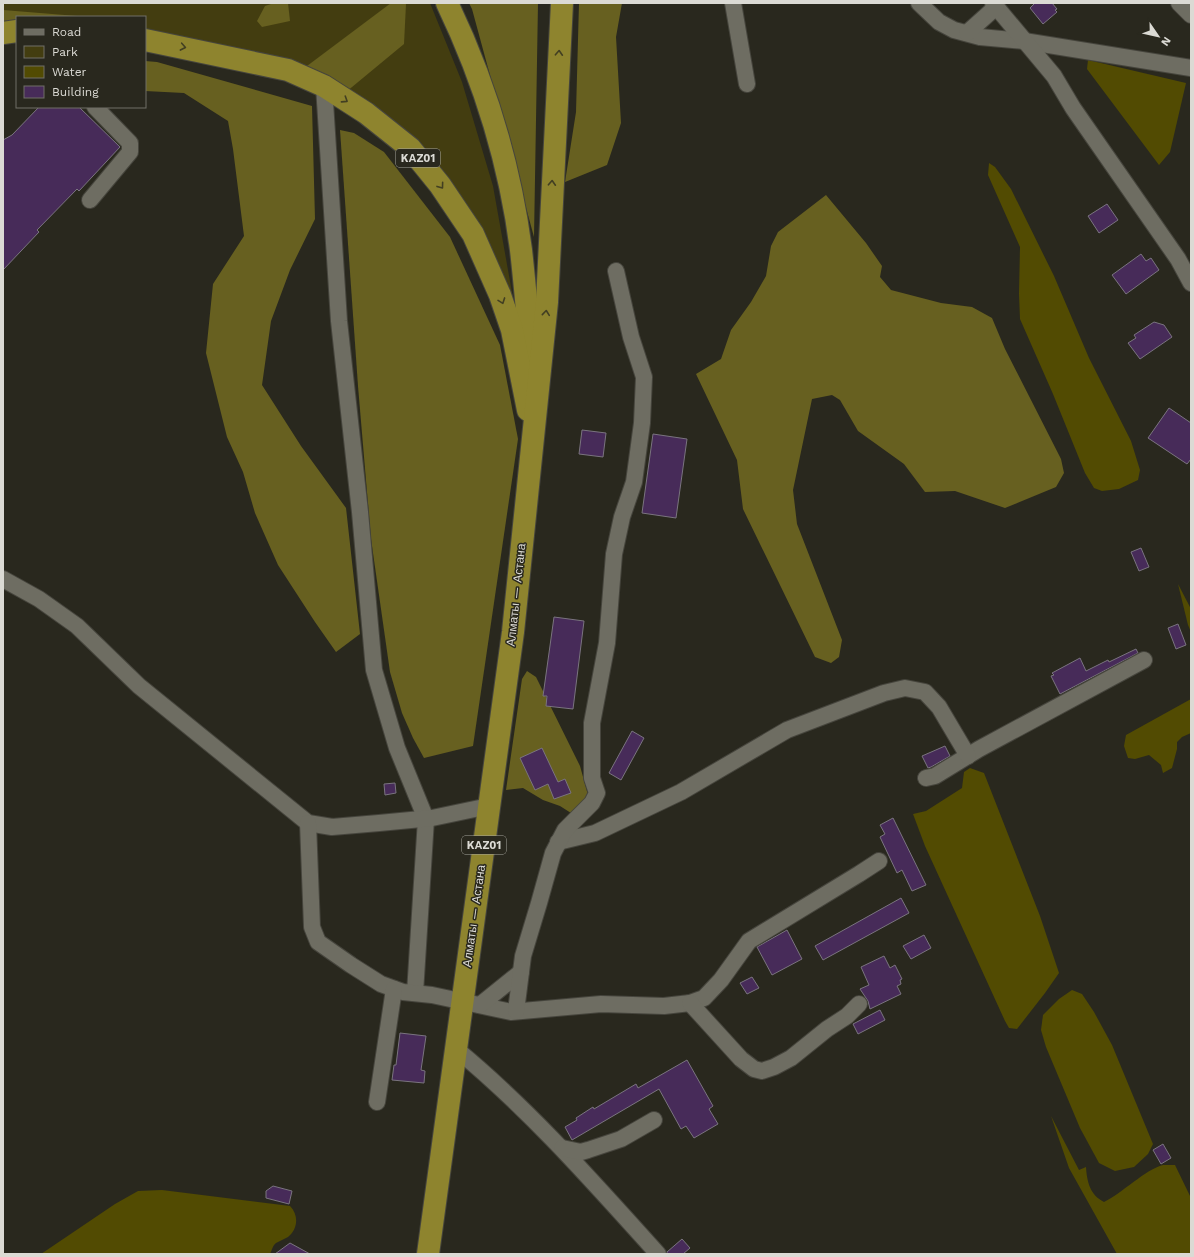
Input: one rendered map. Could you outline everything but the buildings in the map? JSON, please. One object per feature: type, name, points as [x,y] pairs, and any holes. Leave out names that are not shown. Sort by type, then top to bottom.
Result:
[{"type":"highway","name":"KАZ01","points":[[447,3],[462,34],[491,111],[509,183],[521,249],[532,363],[532,435]]},
{"type":"highway","name":"KАZ01","points":[[532,435],[547,302],[562,3]]},
{"type":"highway","points":[[3,32],[16,31]]},
{"type":"highway","name":"KАZ01","points":[[146,40],[288,70],[324,86],[366,113],[410,148],[440,185],[472,234],[500,294],[512,330],[532,435]]},
{"type":"highway","name":"Алматы — Астана","points":[[428,1254],[456,1049],[471,1003],[489,806],[513,632],[532,435]]},
{"type":"street","points":[[733,3],[747,84]]},
{"type":"street","points":[[920,3],[939,22],[954,30],[980,37],[1024,40],[1191,68]]},
{"type":"street","points":[[1179,3],[1191,15]]},
{"type":"street","points":[[967,33],[995,5],[1054,76],[1073,108],[1178,259],[1191,283]]},
{"type":"street","points":[[324,86],[339,321],[360,512],[374,670],[397,748],[426,819],[415,993]]},
{"type":"street","points":[[90,200],[130,152],[130,143],[96,108]]},
{"type":"street","points":[[516,1011],[522,956],[553,853],[565,830],[592,803],[598,793],[592,778],[592,723],[607,643],[614,554],[622,517],[634,482],[642,423],[644,376],[630,337],[616,271]]},
{"type":"street","points":[[3,579],[39,599],[77,626],[139,686],[308,823],[332,827],[426,819],[489,806]]},
{"type":"street","points":[[926,778],[935,776],[968,756],[1144,660]]},
{"type":"street","points":[[558,842],[595,833],[681,792],[787,730],[884,693],[905,688],[925,692],[939,707],[968,756]]},
{"type":"street","points":[[308,823],[312,927],[318,942],[381,984],[394,989],[403,992],[432,995],[511,1012],[601,1004],[664,1006],[690,1003],[704,998],[721,980],[750,941],[880,860]]},
{"type":"street","points":[[471,1003],[521,972]]},
{"type":"street","points":[[377,1102],[394,989]]},
{"type":"street","points":[[690,1003],[741,1059],[754,1069],[762,1071],[774,1067],[790,1058],[827,1029],[847,1016],[859,1004]]},
{"type":"street","points":[[456,1049],[494,1082],[562,1148],[658,1254]]},
{"type":"street","points":[[562,1148],[581,1152],[588,1150],[621,1139],[654,1120]]},
{"type":"green space","points":[[3,3],[430,3],[462,82],[493,186],[518,326],[496,263],[455,188],[419,144],[331,82],[146,33],[146,16],[16,16],[16,18],[3,25]]},
{"type":"shaded area","points":[[274,3],[288,3],[290,21],[262,27],[257,21],[265,6]]},
{"type":"shaded area","points":[[391,3],[406,4],[404,44],[346,92],[303,69]]},
{"type":"shaded area","points":[[469,3],[538,3],[534,237],[472,9]]},
{"type":"shaded area","points":[[579,3],[622,3],[616,37],[621,123],[607,165],[565,182],[576,112]]},
{"type":"shaded area","points":[[3,10],[77,16],[16,16],[16,24],[3,25]]},
{"type":"shaded area","points":[[146,61],[157,62],[312,106],[315,219],[290,270],[271,321],[262,385],[301,446],[346,508],[360,634],[336,652],[278,565],[255,513],[243,472],[227,437],[206,353],[213,284],[244,236],[228,121],[184,93],[146,91]]},
{"type":"shaded area","points":[[340,130],[354,133],[384,152],[450,237],[500,345],[518,439],[473,746],[424,758],[402,713],[390,672],[371,539],[358,386]]},
{"type":"shaded area","points":[[826,195],[866,243],[882,266],[880,277],[891,290],[941,303],[972,307],[992,318],[1005,349],[1061,459],[1064,473],[1056,487],[1005,508],[955,491],[925,492],[904,464],[858,431],[840,400],[832,395],[812,399],[793,490],[797,524],[842,640],[839,657],[831,663],[815,657],[743,509],[737,460],[696,374],[721,359],[731,330],[751,302],[766,276],[771,246],[778,232]]},
{"type":"shaded area","points":[[527,671],[536,677],[580,766],[588,795],[585,807],[571,813],[560,806],[543,800],[523,788],[506,790],[522,679]]},
{"type":"water","points":[[1088,60],[1186,83],[1170,152],[1159,165],[1087,69]]},
{"type":"water","points":[[989,163],[995,167],[1011,189],[1054,276],[1089,358],[1131,441],[1140,470],[1138,480],[1119,489],[1102,491],[1094,488],[1085,473],[1053,394],[1020,319],[1020,247],[988,175]]},
{"type":"water","points":[[1178,584],[1191,609],[1191,632],[1188,625]]},
{"type":"water","points":[[1191,699],[1191,733],[1182,737],[1177,742],[1177,749],[1172,768],[1163,773],[1161,765],[1149,755],[1135,759],[1128,758],[1124,746],[1126,735]]},
{"type":"water","points":[[970,768],[984,773],[1040,916],[1059,973],[1017,1029],[1009,1028],[1005,1021],[925,846],[913,814],[926,811],[962,788],[964,772]]},
{"type":"water","points":[[1072,990],[1082,994],[1094,1012],[1112,1045],[1153,1144],[1148,1154],[1134,1167],[1115,1171],[1099,1163],[1080,1128],[1046,1047],[1041,1030],[1043,1015],[1059,999]]},
{"type":"water","points":[[1051,1116],[1079,1170],[1086,1167],[1088,1183],[1092,1192],[1104,1202],[1156,1167],[1163,1165],[1175,1165],[1191,1198],[1191,1254],[1117,1254],[1069,1168]]},
{"type":"water","points":[[162,1190],[290,1206],[296,1218],[294,1230],[288,1237],[273,1246],[270,1254],[41,1254],[115,1204],[138,1191]]}]
